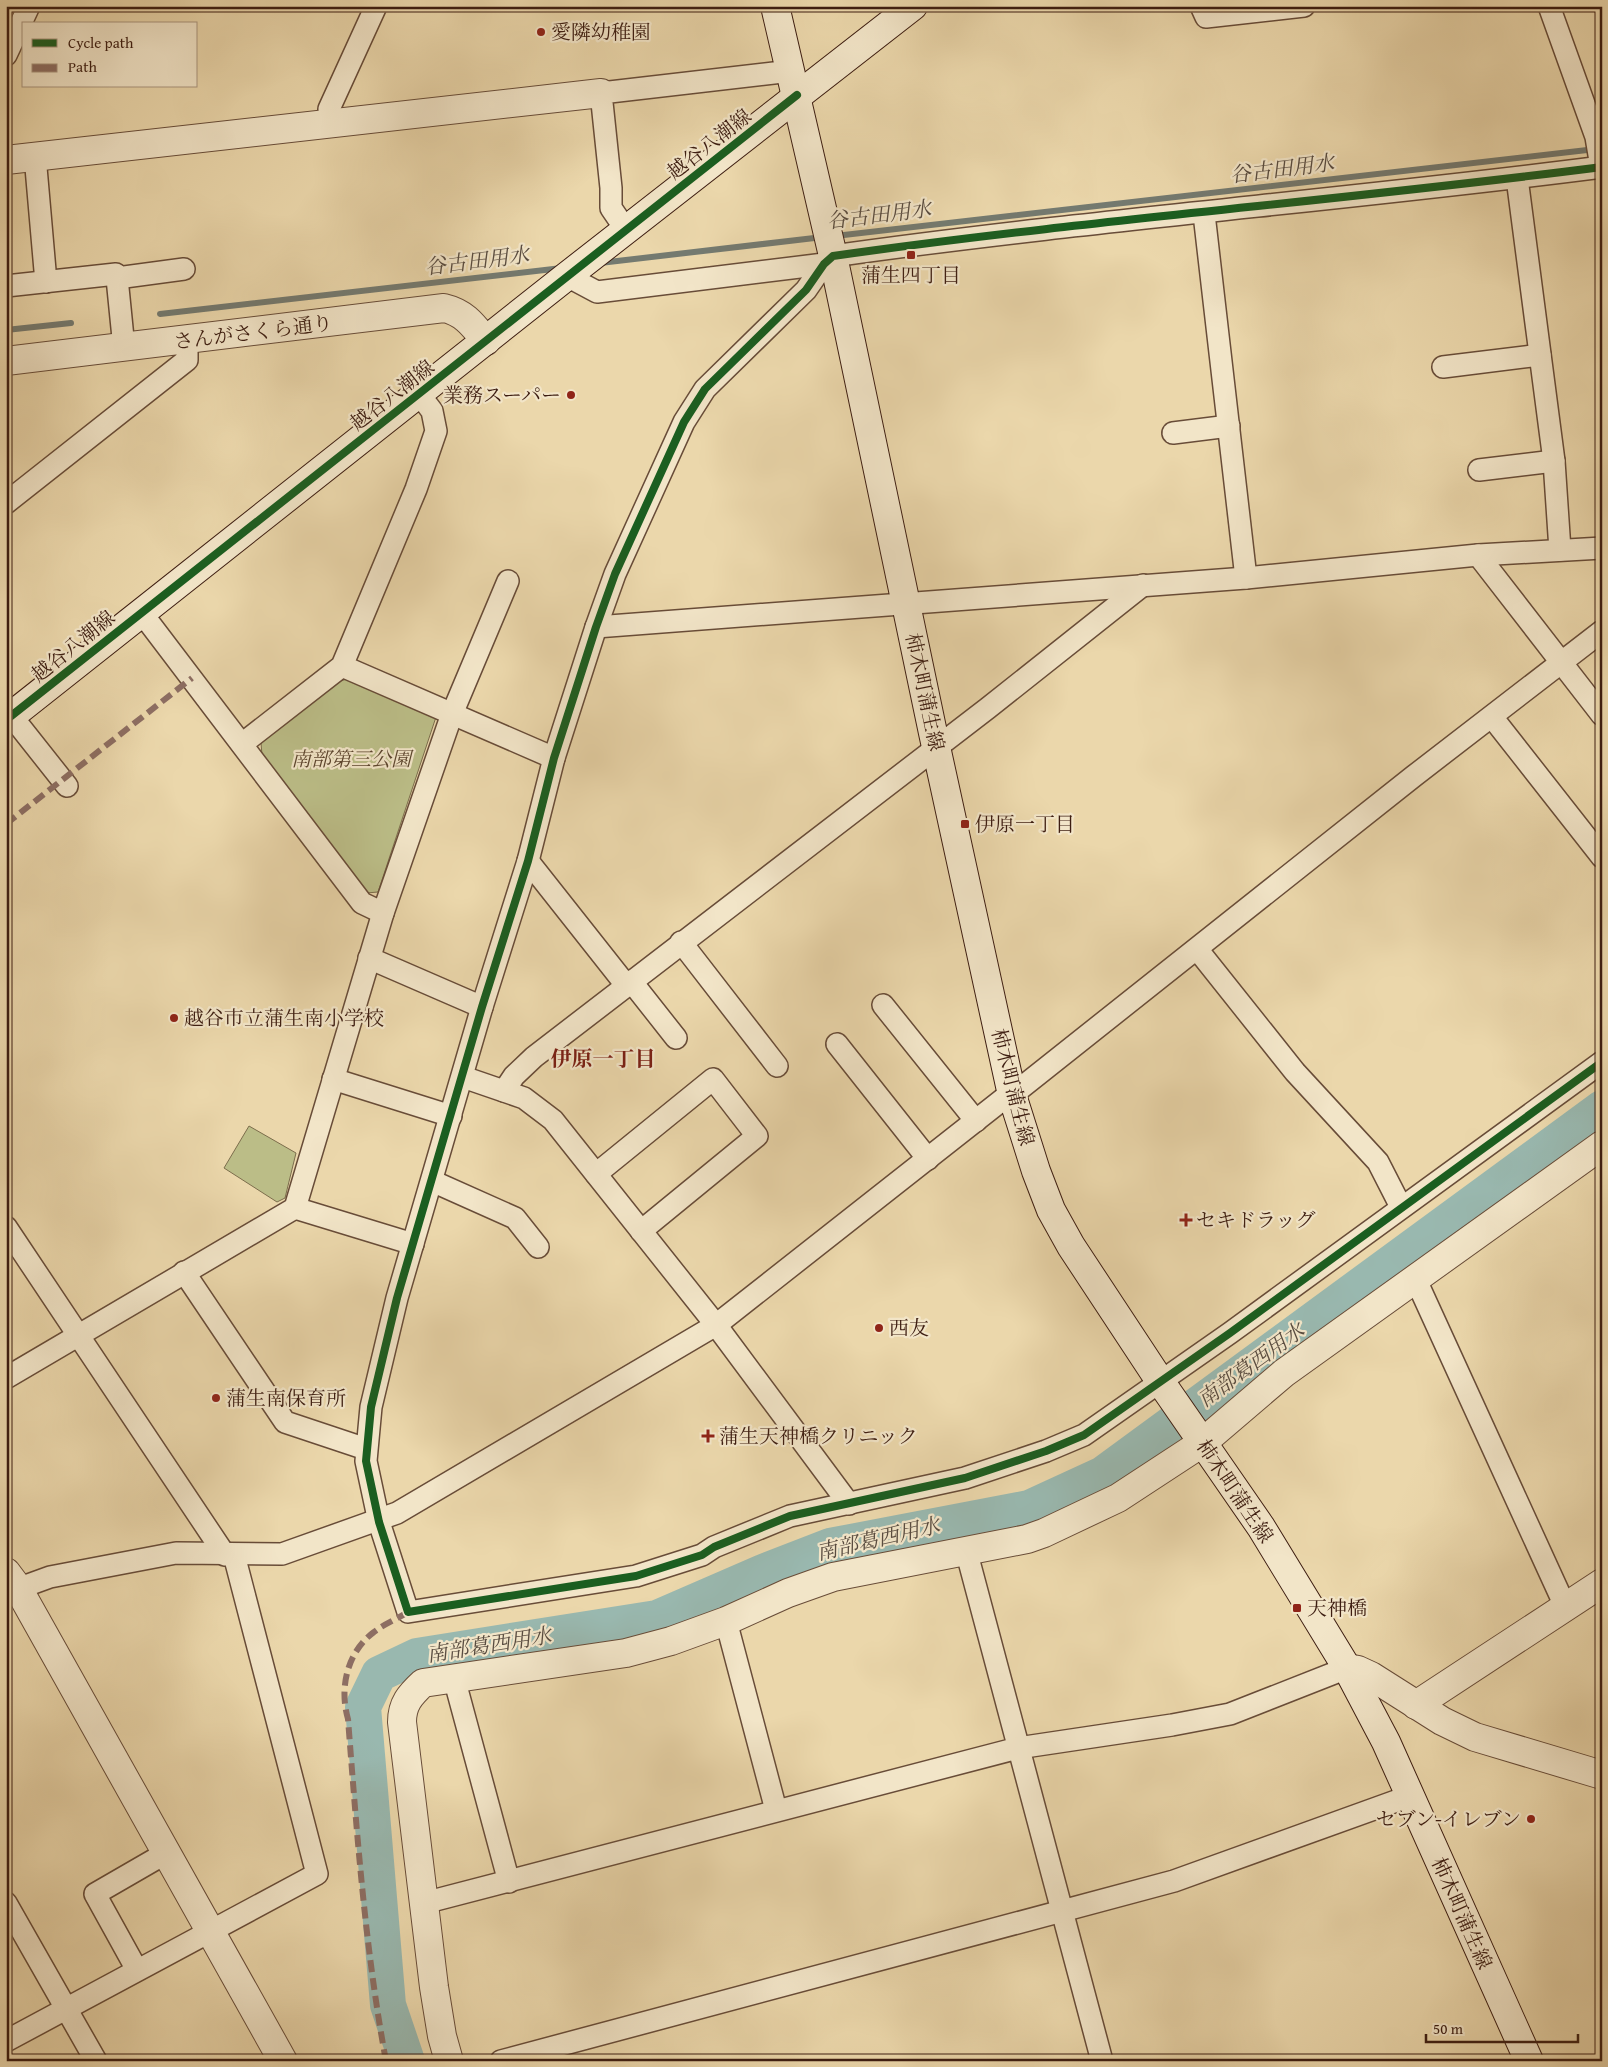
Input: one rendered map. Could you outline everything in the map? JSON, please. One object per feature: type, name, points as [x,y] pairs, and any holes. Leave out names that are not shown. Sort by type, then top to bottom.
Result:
[{"type":"street","points":[[6,55],[29,6]]},
{"type":"street","points":[[331,122],[329,109],[376,6]]},
{"type":"street","name":"柿木町蒲生線","points":[[775,6],[794,83],[828,260],[907,603],[936,748],[1012,1095],[1036,1171],[1051,1210],[1079,1259],[1199,1439],[1261,1527],[1347,1668],[1386,1742],[1528,2061]]},
{"type":"street","name":"越谷八潮線","points":[[8,715],[626,230],[794,83],[912,6]]},
{"type":"street","points":[[1201,6],[1206,17],[1304,6]]},
{"type":"street","points":[[567,276],[597,292],[828,260],[1010,232],[1204,214],[1602,168],[1596,137],[1548,6]]},
{"type":"street","points":[[6,160],[601,93],[794,83]]},
{"type":"street","points":[[601,93],[610,208],[626,230]]},
{"type":"street","points":[[35,156],[46,282]]},
{"type":"street","points":[[1517,178],[1554,461],[1560,550]]},
{"type":"street","points":[[1204,214],[1246,578]]},
{"type":"street","points":[[828,260],[806,290],[705,389],[684,422],[644,510],[596,627],[554,758],[528,861],[482,1007],[413,1244],[371,1407],[366,1449],[379,1522],[408,1612],[636,1576],[702,1555],[714,1547],[790,1516],[965,1478],[1046,1451],[1084,1435],[1163,1385],[1401,1208],[1602,1062]]},
{"type":"street","points":[[117,278],[184,269]]},
{"type":"street","points":[[6,286],[116,274],[124,348]]},
{"type":"street","name":"さんがさくら通り","points":[[6,361],[444,308],[458,311],[486,341]]},
{"type":"street","points":[[6,503],[187,360],[187,340]]},
{"type":"street","points":[[1443,367],[1540,355]]},
{"type":"street","points":[[242,744],[342,666],[416,489],[436,431],[432,411],[419,394]]},
{"type":"street","points":[[1173,433],[1229,426]]},
{"type":"street","points":[[1479,470],[1554,461]]},
{"type":"street","points":[[596,627],[1246,578],[1478,556],[1602,548]]},
{"type":"street","points":[[1478,556],[1602,715]]},
{"type":"street","points":[[6,1378],[295,1208],[383,912],[452,714],[508,581]]},
{"type":"street","points":[[504,1091],[514,1076],[534,1057],[681,942],[936,748],[1143,585]]},
{"type":"street","points":[[141,612],[362,903],[383,912]]},
{"type":"street","points":[[283,2061],[166,1853],[10,1584],[176,1553],[282,1554],[379,1522],[397,1514],[549,1426],[716,1325],[1198,949],[1414,776],[1602,631]]},
{"type":"street","points":[[342,666],[554,758]]},
{"type":"street","points":[[8,715],[67,786]]},
{"type":"street","points":[[1492,717],[1602,857]]},
{"type":"street","points":[[528,861],[628,983],[676,1038]]},
{"type":"street","points":[[681,942],[777,1066]]},
{"type":"street","points":[[1198,949],[1295,1072],[1378,1162],[1401,1208]]},
{"type":"street","points":[[369,958],[482,1007]]},
{"type":"street","points":[[883,1004],[976,1121]]},
{"type":"street","points":[[837,1044],[928,1159]]},
{"type":"street","points":[[463,1077],[524,1098],[553,1120],[716,1325],[849,1504]]},
{"type":"street","points":[[332,1079],[451,1116]]},
{"type":"street","points":[[596,1174],[713,1079],[757,1136],[641,1231]]},
{"type":"street","points":[[449,2061],[436,1997],[402,1709],[410,1696],[423,1683],[626,1653],[726,1621],[788,1593],[833,1577],[1027,1539],[1044,1533],[1118,1498],[1284,1374],[1602,1145]]},
{"type":"street","points":[[432,1181],[514,1218],[538,1247]]},
{"type":"street","points":[[295,1208],[413,1244]]},
{"type":"street","points":[[6,1227],[205,1523],[229,1555],[317,1874],[6,2042]]},
{"type":"street","points":[[184,1272],[285,1422],[366,1449]]},
{"type":"street","points":[[1416,1280],[1565,1606]]},
{"type":"street","points":[[966,1550],[996,1654],[1018,1748],[1102,2061]]},
{"type":"street","points":[[1416,1705],[1602,1583]]},
{"type":"street","points":[[726,1621],[776,1810]]},
{"type":"street","points":[[424,1903],[1018,1748],[1172,1725],[1230,1714],[1347,1668],[1358,1670],[1371,1676],[1442,1721],[1475,1737],[1602,1775]]},
{"type":"street","points":[[454,1678],[509,1882]]},
{"type":"street","points":[[501,2061],[1174,1881],[1410,1796]]},
{"type":"street","points":[[137,1970],[95,1894],[166,1853]]},
{"type":"street","points":[[6,1903],[96,2061]]},
{"type":"green space","name":"南部第三公園","points":[[347,679],[436,717],[378,892],[366,893],[262,755],[261,743],[340,681]]},
{"type":"green space","points":[[249,1126],[296,1153],[285,1198],[277,1202],[224,1168]]},
{"type":"waterway","name":"谷古田用水","points":[[835,236],[1596,149]]},
{"type":"waterway","name":"谷古田用水","points":[[600,263],[823,237]]},
{"type":"waterway","name":"谷古田用水","points":[[160,314],[562,268]]},
{"type":"waterway","name":"谷古田用水","points":[[6,330],[71,323]]},
{"type":"waterway","name":"南部葛西用水","points":[[407,2061],[388,2005],[363,1707],[379,1674],[417,1656],[657,1618],[763,1572],[830,1546],[1029,1508],[1103,1474],[1602,1108]]},
{"type":"marked path","points":[[6,824],[192,678]]},
{"type":"marked path","points":[[386,2061],[367,1933],[348,1719],[344,1695],[348,1671],[357,1650],[365,1640],[382,1626],[408,1612]]},
{"type":"cycle path","points":[[6,720],[797,95]]},
{"type":"cycle path","points":[[1602,167],[929,243],[833,256],[824,264],[806,290],[705,389],[684,422],[615,574],[596,627],[554,758],[528,861],[482,1007],[397,1298],[371,1407],[366,1461],[379,1522],[408,1612],[636,1576],[702,1555],[714,1547],[790,1516],[965,1478],[1046,1451],[1084,1435],[1230,1333],[1602,1062]]},
{"type":"place","name":"愛隣幼稚園","points":[[541,32]]},
{"type":"place","name":"蒲生四丁目","points":[[911,255]]},
{"type":"place","name":"業務スーパー","points":[[571,395]]},
{"type":"place","name":"伊原一丁目","points":[[965,824]]},
{"type":"place","name":"越谷市立蒲生南小学校","points":[[174,1018]]},
{"type":"place","name":"セキドラッグ","points":[[1186,1220]]},
{"type":"place","name":"西友","points":[[879,1328]]},
{"type":"place","name":"蒲生南保育所","points":[[216,1398]]},
{"type":"place","name":"蒲生天神橋クリニック","points":[[708,1436]]},
{"type":"place","name":"天神橋","points":[[1297,1608]]},
{"type":"place","name":"セブン-イレブン","points":[[1531,1819]]},
{"type":"district","name":"伊原一丁目","points":[[603,1059]]}]
